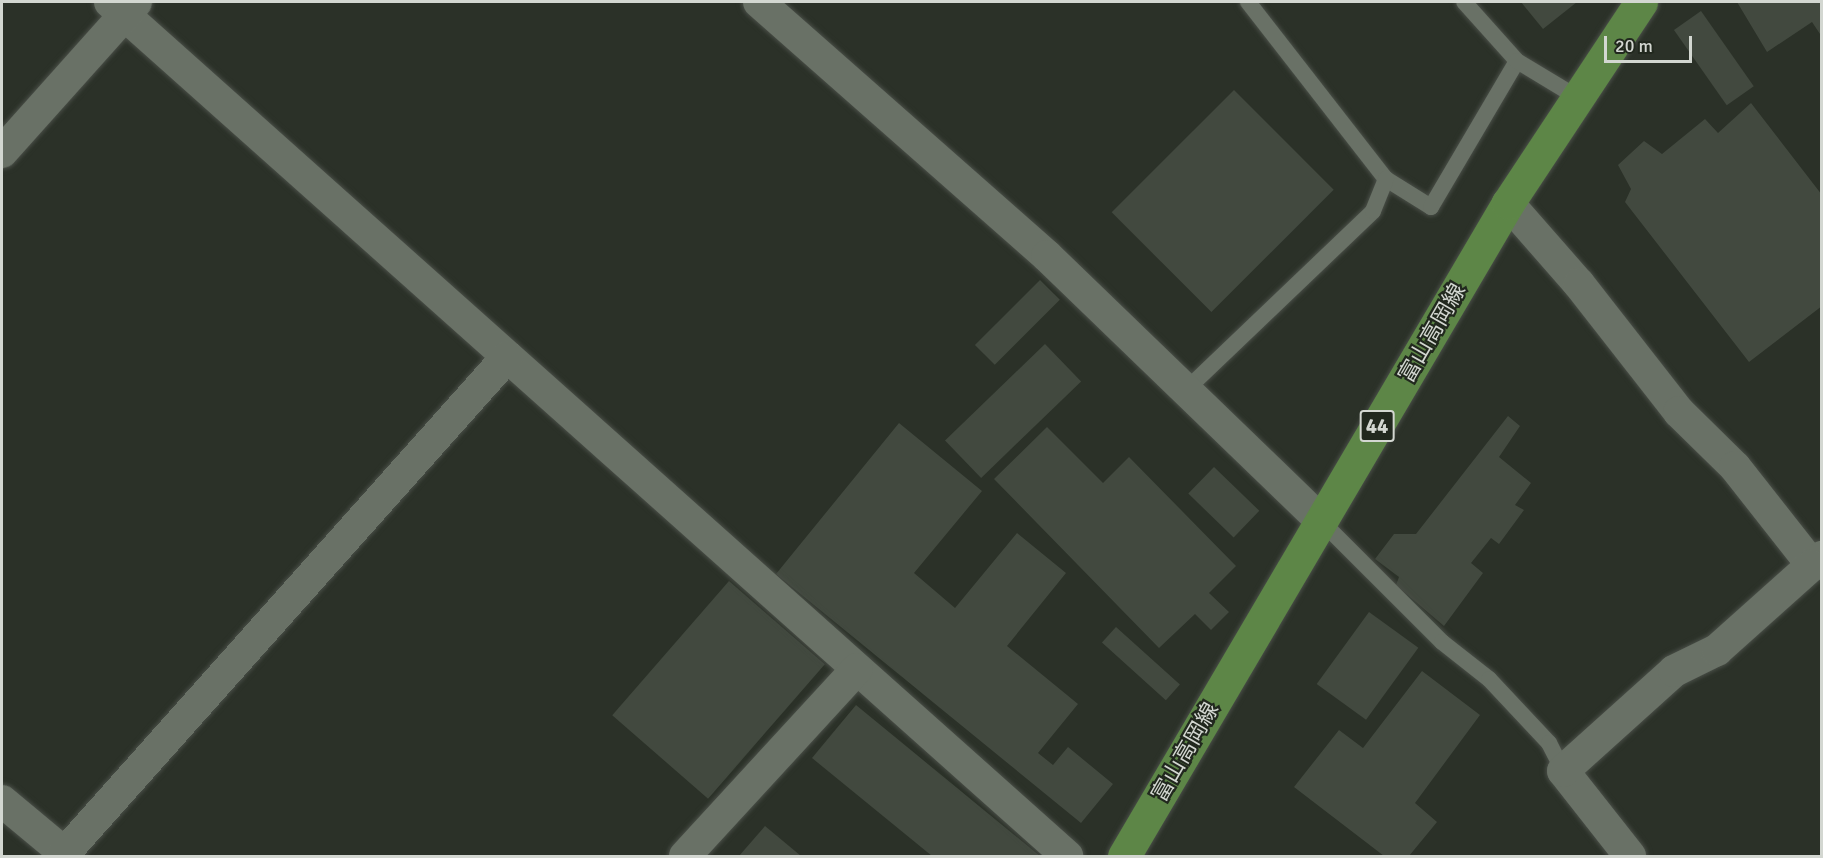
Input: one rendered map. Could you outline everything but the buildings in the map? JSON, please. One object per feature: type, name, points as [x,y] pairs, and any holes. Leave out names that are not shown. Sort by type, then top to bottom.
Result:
[{"type":"main road","name":"富山高岡線","points":[[1124,856],[1508,203],[1575,96],[1641,2]]},
{"type":"street","points":[[759,2],[1047,256],[1321,521]]},
{"type":"street","points":[[2,152],[124,6],[507,357],[1067,856]]},
{"type":"street","points":[[1508,203],[1579,284],[1679,412],[1735,467],[1817,561],[1718,650],[1674,670],[1563,771],[1630,856]]},
{"type":"street","points":[[2,801],[65,856],[507,357]]},
{"type":"street","points":[[685,856],[857,669]]},
{"type":"lane","points":[[1248,2],[1386,179],[1431,207],[1517,61]]},
{"type":"lane","points":[[1464,2],[1517,61],[1575,96]]},
{"type":"lane","points":[[1187,389],[1373,211],[1386,179]]},
{"type":"lane","points":[[1321,521],[1442,642],[1489,679],[1549,743],[1563,771]]}]
